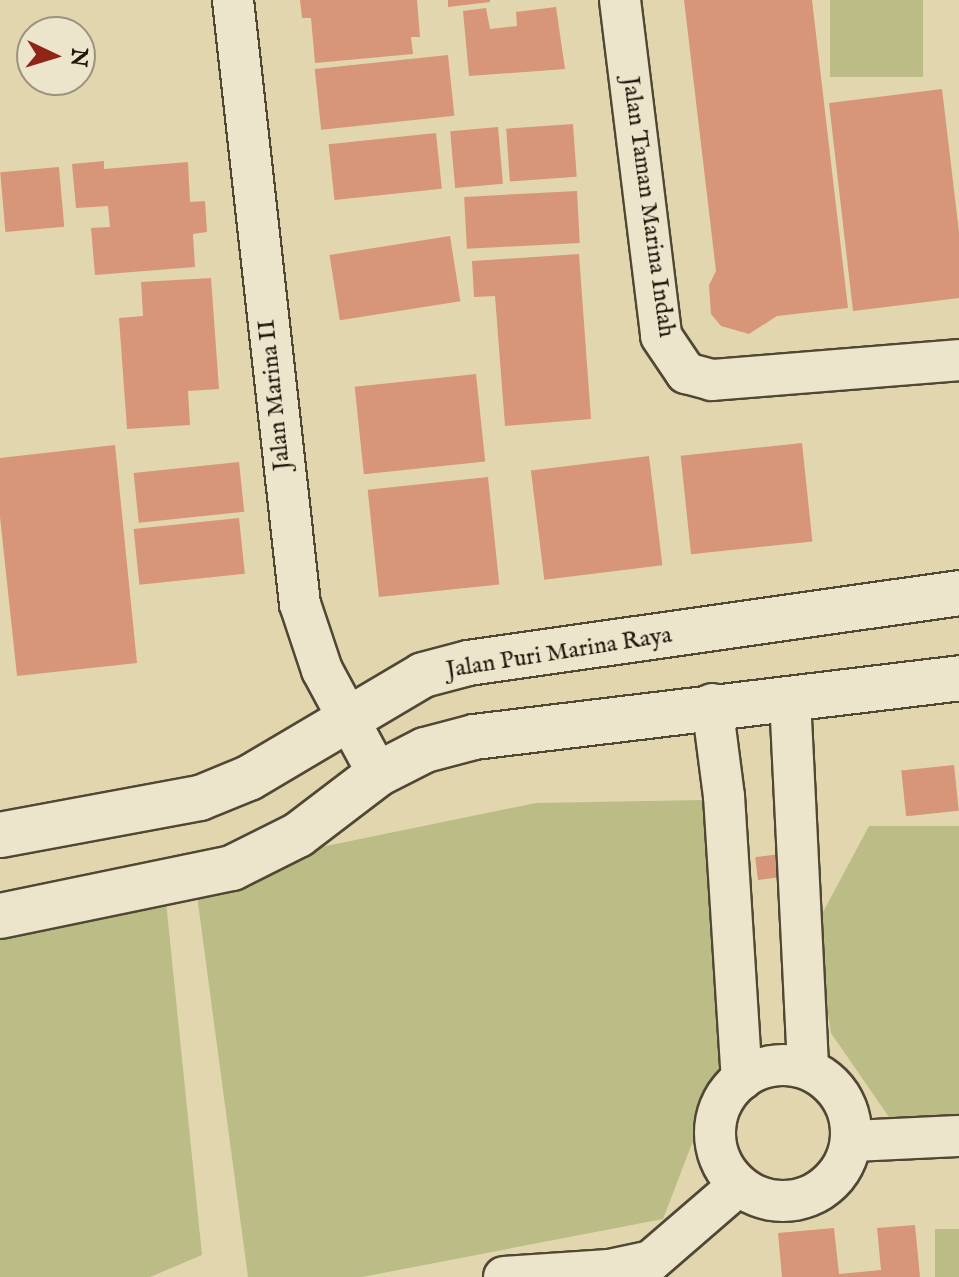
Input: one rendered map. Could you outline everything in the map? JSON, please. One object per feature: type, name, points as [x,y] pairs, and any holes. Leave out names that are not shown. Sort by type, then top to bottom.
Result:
[{"type":"street","name":"Jalan Marina II","points":[[233,0],[300,604],[322,670],[378,774]]},
{"type":"street","name":"Jalan Taman Marina Indah","points":[[620,0],[661,336],[686,373],[712,380],[959,360]]},
{"type":"street","name":"Jalan Puri Marina Raya","points":[[0,835],[200,798],[249,778],[347,717],[423,675],[468,663],[959,593]]},
{"type":"street","points":[[0,916],[232,868],[298,835],[378,774],[425,750],[474,737],[712,704],[959,678]]},
{"type":"street","points":[[790,698],[808,1068]]},
{"type":"street","points":[[712,704],[724,796],[742,1079]]},
{"type":"street","points":[[773,1065],[808,1068],[842,1097],[852,1141],[844,1165],[829,1184],[808,1197],[784,1202],[760,1197],[739,1185],[719,1154],[716,1119],[725,1096],[742,1079],[773,1065]]},
{"type":"street","points":[[852,1141],[959,1136]]},
{"type":"street","points":[[504,1277],[609,1270],[651,1261],[739,1185]]},
{"type":"green space","points":[[830,0],[923,0],[923,77],[830,77]]},
{"type":"green space","points":[[704,800],[726,1055],[663,1219],[362,1277],[248,1277],[194,873],[536,803]]},
{"type":"green space","points":[[869,826],[959,826],[959,1117],[893,1123],[831,1033],[815,927]]},
{"type":"green space","points":[[164,882],[202,1255],[150,1277],[0,1277],[0,919]]},
{"type":"green space","points":[[935,1229],[959,1229],[959,1277],[935,1277]]},
{"type":"building","points":[[300,0],[417,0],[420,37],[411,37],[413,54],[315,63],[311,18],[302,18]]},
{"type":"building","points":[[448,0],[490,0],[490,2],[448,7]]},
{"type":"building","points":[[684,0],[812,0],[848,308],[777,316],[749,334],[721,326],[711,314],[709,285],[716,271]]},
{"type":"building","points":[[556,7],[565,69],[469,76],[463,11],[486,8],[490,29],[517,26],[516,12]]},
{"type":"building","points":[[448,55],[454,116],[321,130],[315,69]]},
{"type":"building","points":[[942,89],[959,232],[959,298],[853,311],[829,103]]},
{"type":"building","points":[[573,124],[577,177],[510,182],[506,129]]},
{"type":"building","points":[[498,127],[503,184],[455,188],[450,131]]},
{"type":"building","points":[[436,133],[442,189],[334,200],[329,144]]},
{"type":"building","points":[[104,161],[104,169],[188,162],[190,202],[205,201],[207,232],[193,234],[195,267],[95,275],[91,228],[110,227],[108,206],[76,208],[72,164]]},
{"type":"building","points":[[59,167],[64,227],[5,232],[0,172]]},
{"type":"building","points":[[577,191],[580,243],[467,249],[464,197]]},
{"type":"building","points":[[450,236],[460,301],[340,320],[330,255]]},
{"type":"building","points":[[579,254],[591,419],[505,426],[495,296],[474,297],[472,261]]},
{"type":"building","points":[[211,278],[219,389],[188,391],[190,425],[127,429],[119,318],[143,316],[141,282]]},
{"type":"building","points":[[476,374],[485,462],[364,474],[355,387]]},
{"type":"building","points":[[802,443],[812,541],[691,554],[681,456]]},
{"type":"building","points":[[115,445],[137,663],[17,676],[0,517],[0,458]]},
{"type":"building","points":[[649,456],[662,565],[544,580],[531,471]]},
{"type":"building","points":[[239,462],[244,512],[139,523],[134,473]]},
{"type":"building","points":[[488,477],[499,584],[379,597],[368,490]]},
{"type":"building","points":[[239,518],[245,574],[139,585],[134,529]]},
{"type":"building","points":[[954,765],[959,811],[906,816],[901,771]]},
{"type":"building","points":[[781,854],[784,877],[758,880],[755,857]]},
{"type":"building","points":[[915,1225],[920,1277],[782,1277],[778,1233],[834,1228],[839,1274],[881,1270],[877,1228]]}]
